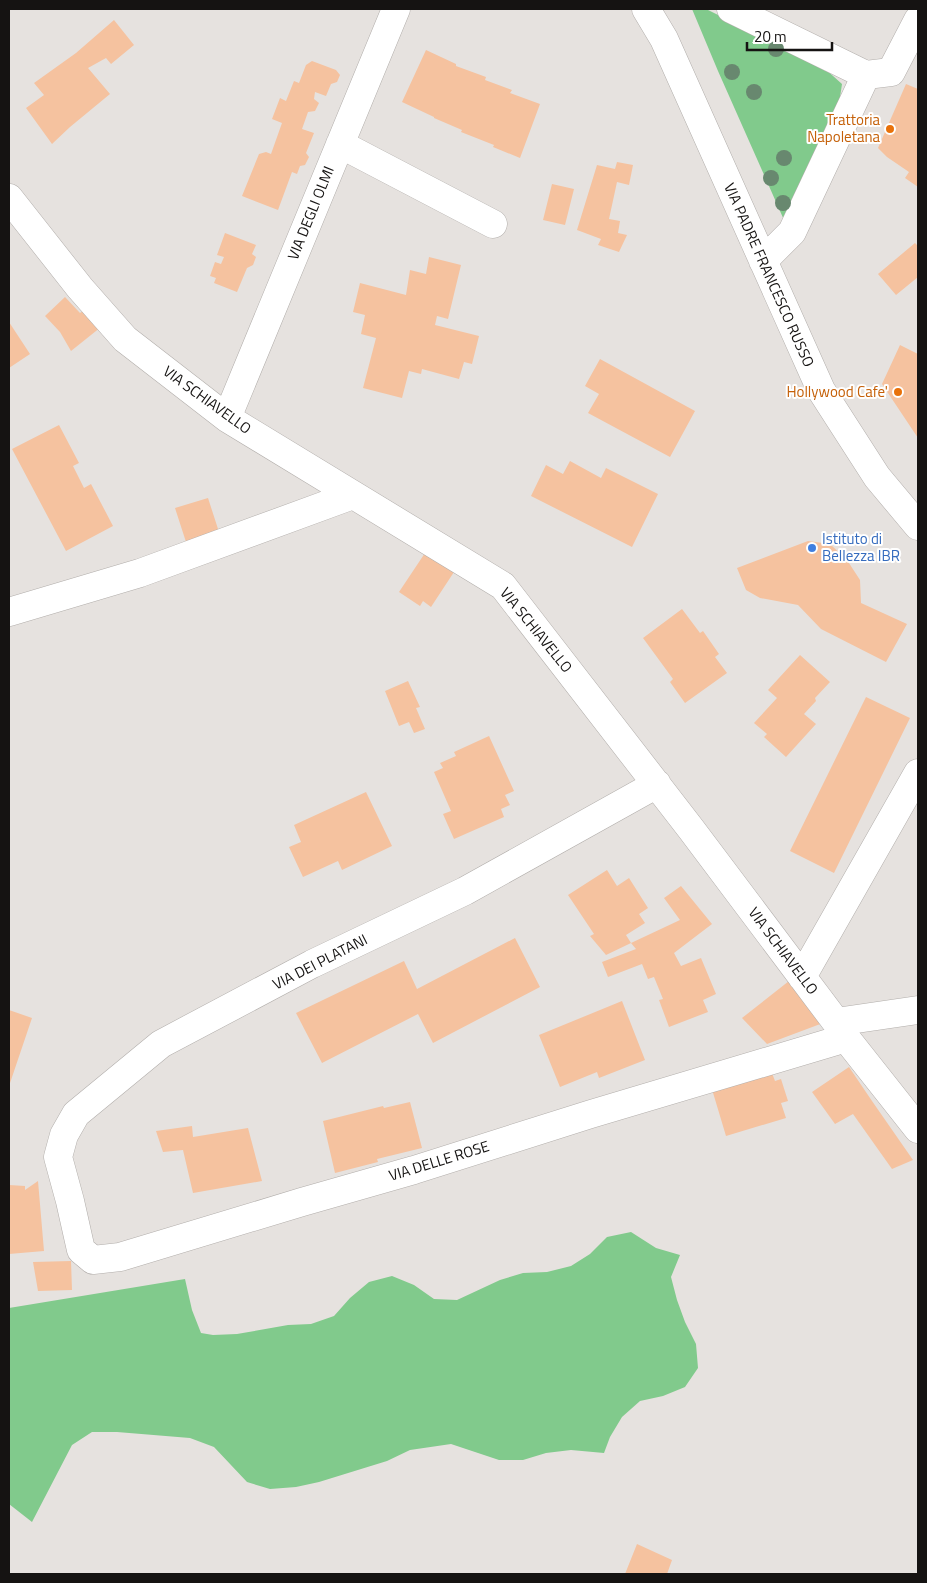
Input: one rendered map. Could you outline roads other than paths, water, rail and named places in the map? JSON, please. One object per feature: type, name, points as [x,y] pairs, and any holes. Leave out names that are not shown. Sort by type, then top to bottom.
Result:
[{"type":"street","name":"VIA DEGLI OLMI","points":[[227,418],[396,9]]},
{"type":"street","name":"VIA PADRE FRANCESCO RUSSO","points":[[646,9],[664,39],[821,390],[877,477],[918,526]]},
{"type":"street","points":[[731,9],[866,75],[891,72],[918,20]]},
{"type":"street","points":[[763,261],[792,232],[866,75]]},
{"type":"street","points":[[340,144],[493,224]]},
{"type":"street","name":"VIA SCHIAVELLO","points":[[9,198],[80,288],[125,339],[227,418],[503,586],[657,784],[841,1030],[918,1129]]},
{"type":"street","points":[[9,612],[140,573],[353,494]]},
{"type":"street","points":[[802,977],[918,773]]},
{"type":"street","name":"VIA DEI PLATANI","points":[[70,1201],[58,1157],[64,1135],[76,1114],[161,1044],[312,964],[465,891],[657,784]]},
{"type":"street","name":"VIA DELLE ROSE","points":[[70,1201],[81,1250],[93,1260],[120,1257],[414,1170],[591,1114],[841,1030],[918,1010]]},
{"type":"place","name":"Trattoria Napoletana","points":[[890,129]]},
{"type":"place","name":"Hollywood Cafe'","points":[[898,392]]},
{"type":"place","name":"Istituto di Bellezza IBR","points":[[812,548]]}]
